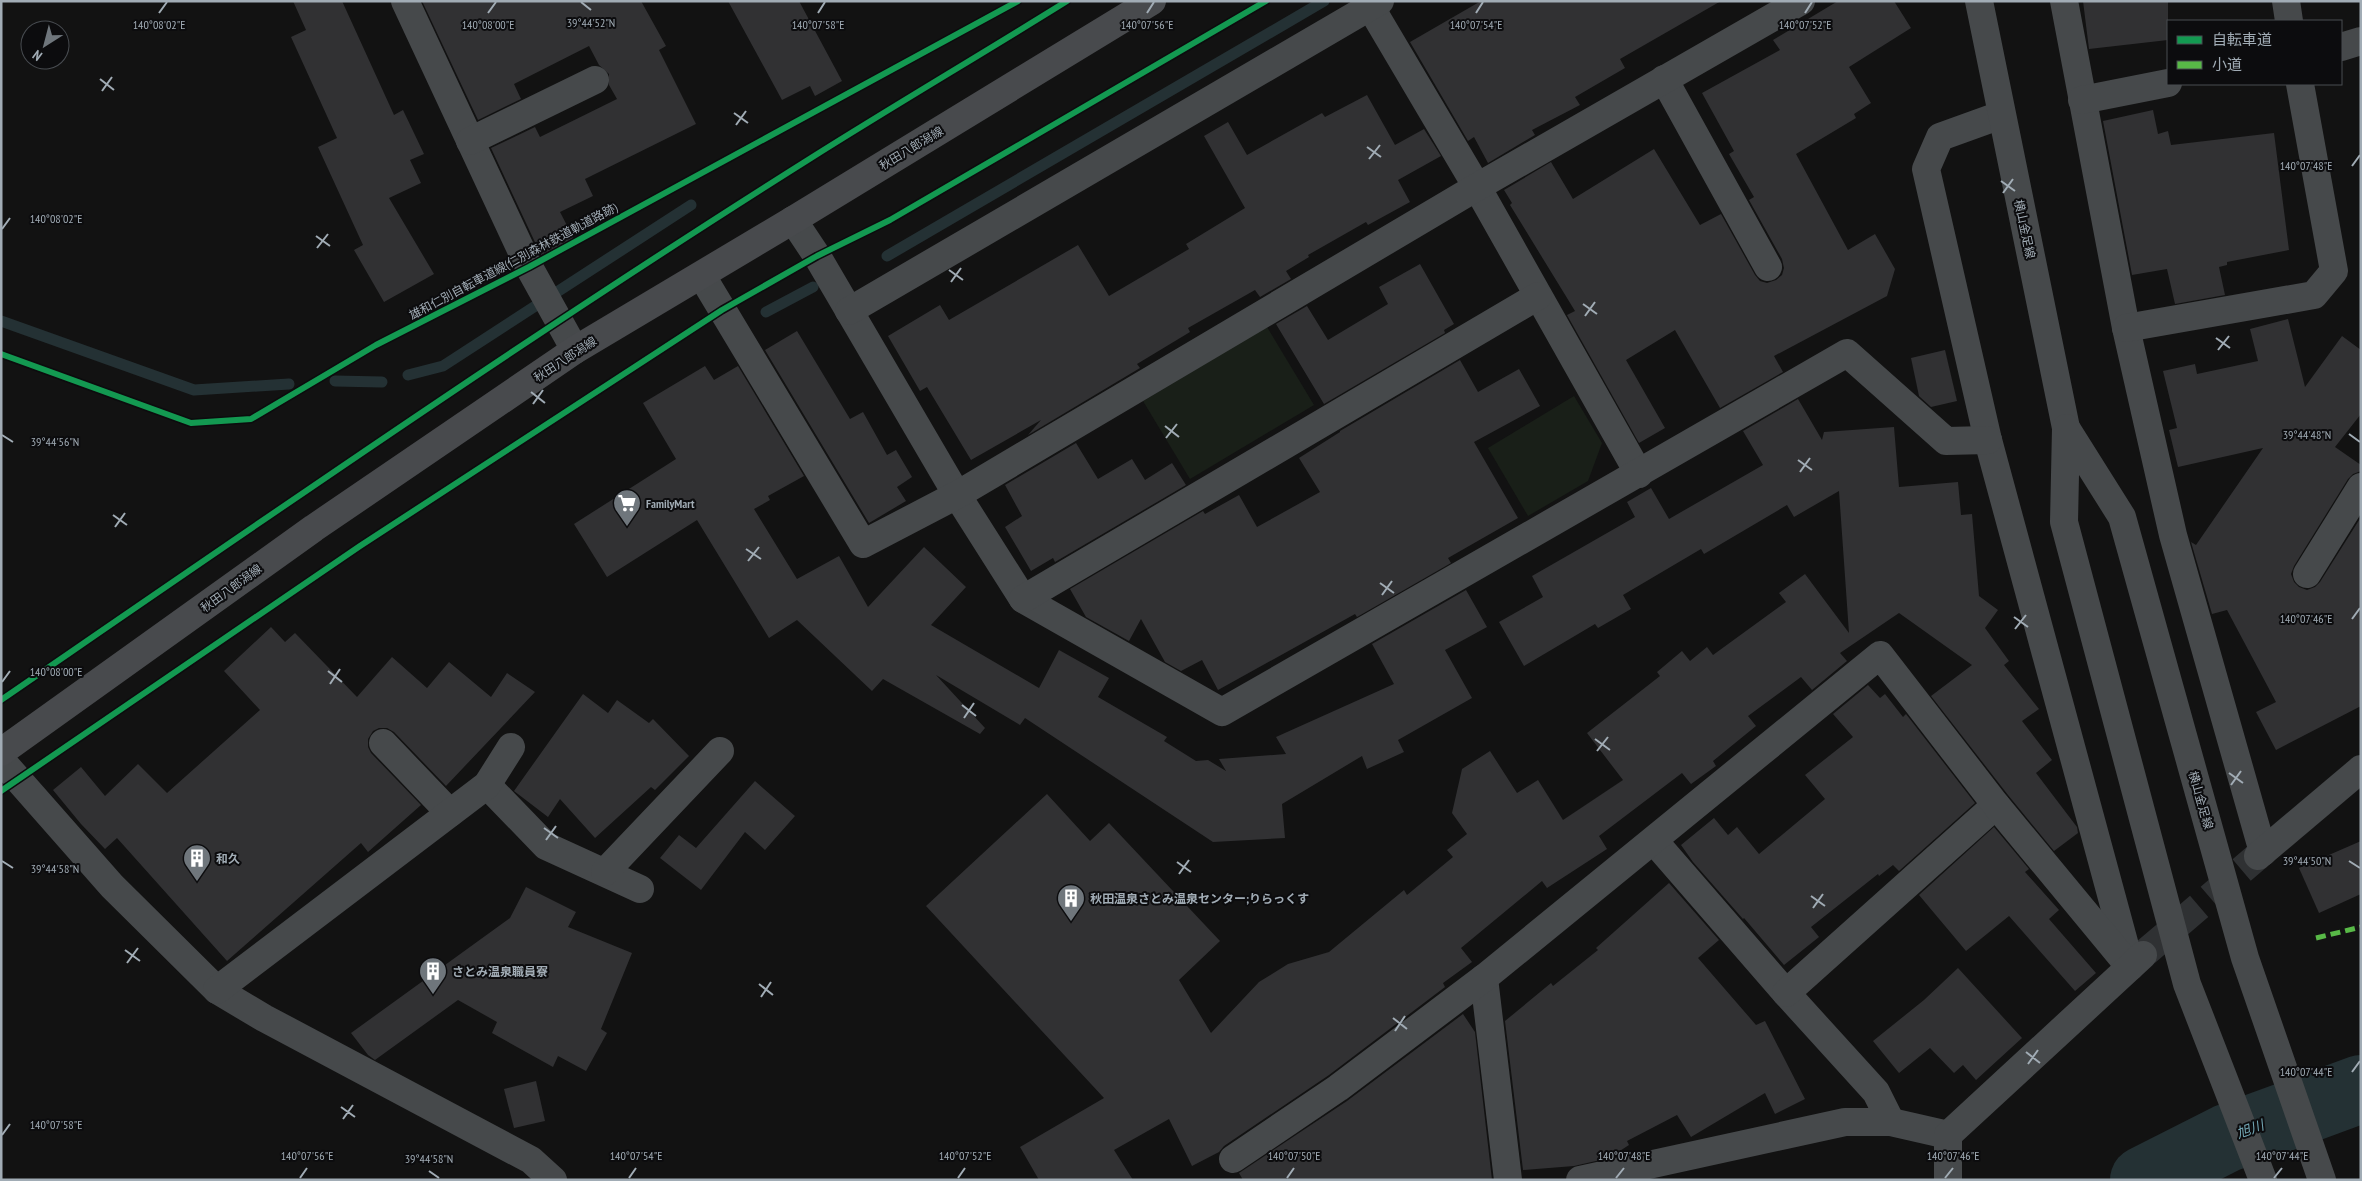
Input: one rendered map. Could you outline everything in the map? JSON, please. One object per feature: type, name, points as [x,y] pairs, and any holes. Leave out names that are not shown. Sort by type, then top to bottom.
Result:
[{"type":"main road","name":"秋田八郎潟線","points":[[1,752],[314,528],[575,350],[702,276],[1152,1]]},
{"type":"street","points":[[405,1],[539,287],[575,350]]},
{"type":"street","points":[[702,276],[863,544],[957,494],[1477,186],[1801,1]]},
{"type":"street","name":"横山金足線","points":[[1979,1],[2066,428],[2064,522],[2187,984],[2263,1180]]},
{"type":"street","points":[[2064,1],[2126,328],[2173,535],[2260,854],[2361,769]]},
{"type":"street","points":[[2286,1],[2289,20]]},
{"type":"street","points":[[850,311],[1372,3],[1640,474]]},
{"type":"street","points":[[2342,47],[2361,41]]},
{"type":"street","points":[[1664,79],[1768,267]]},
{"type":"street","points":[[470,141],[595,80]]},
{"type":"street","points":[[2082,100],[2167,84]]},
{"type":"street","points":[[2126,328],[2314,295],[2334,271],[2300,85]]},
{"type":"street","points":[[2001,115],[1940,136],[1926,169],[1988,440],[2138,959]]},
{"type":"street","points":[[793,220],[850,311],[957,494],[1023,598],[1222,712],[1640,474],[1847,353],[1946,441],[1988,440]]},
{"type":"street","points":[[1023,598],[1538,296]]},
{"type":"street","name":"横山金足線","points":[[2066,428],[2122,517],[2244,958],[2322,1180]]},
{"type":"street","points":[[2307,574],[2361,487]]},
{"type":"street","points":[[1233,1159],[1338,1088],[1484,978],[1880,655],[1996,805],[2138,959]]},
{"type":"street","points":[[383,743],[450,813]]},
{"type":"street","points":[[217,990],[487,785],[511,748]]},
{"type":"street","points":[[605,872],[720,751]]},
{"type":"street","points":[[1,760],[112,886],[217,990],[264,1018],[531,1160],[553,1180]]},
{"type":"street","points":[[487,785],[546,846],[640,889]]},
{"type":"street","points":[[1786,993],[1996,805]]},
{"type":"street","points":[[1654,841],[1786,993],[1876,1092],[1891,1122]]},
{"type":"street","points":[[1948,1180],[1948,1135],[2138,959]]},
{"type":"street","points":[[1484,978],[1508,1180]]},
{"type":"street","points":[[1580,1180],[1846,1122],[1891,1122],[1948,1135]]},
{"type":"shaded area","points":[[1267,327],[1314,405],[1190,479],[1143,401]]},
{"type":"shaded area","points":[[1574,396],[1602,443],[1588,481],[1528,516],[1488,448]]},
{"type":"building","points":[[293,1],[342,1],[394,115],[403,110],[424,154],[410,160],[421,183],[389,198],[434,274],[384,302],[354,250],[363,245],[318,147],[337,138],[291,37],[306,30]]},
{"type":"building","points":[[422,1],[641,1],[666,46],[659,50],[696,124],[585,179],[593,196],[560,212],[574,239],[541,255],[491,148],[535,127],[540,137],[617,99],[609,85],[609,74],[599,65],[589,46],[514,84],[521,99],[478,120]]},
{"type":"building","points":[[728,1],[799,1],[842,81],[815,96],[810,86],[782,100]]},
{"type":"building","points":[[1481,1],[1721,1],[1620,59],[1625,68],[1575,97],[1580,105],[1532,130],[1535,135],[1488,163],[1474,137],[1468,141],[1410,42]]},
{"type":"building","points":[[1838,1],[1894,1],[1911,28],[1849,67],[1871,103],[1854,114],[1856,118],[1796,154],[1848,250],[1875,234],[1895,269],[1887,296],[1774,356],[1783,372],[1720,408],[1675,330],[1626,360],[1665,428],[1639,443],[1567,315],[1575,311],[1510,205],[1512,203],[1504,190],[1551,162],[1573,199],[1654,149],[1700,225],[1721,214],[1760,281],[1767,283],[1776,280],[1782,275],[1784,268],[1782,259],[1749,200],[1754,197],[1729,154],[1734,151],[1702,93],[1780,50],[1773,40]]},
{"type":"building","points":[[2083,1],[2168,1],[2167,40],[2089,49]]},
{"type":"building","points":[[1367,95],[1395,145],[1424,129],[1441,156],[1398,180],[1410,202],[1368,225],[1366,222],[1308,255],[1309,257],[1286,271],[1291,279],[1260,297],[1255,290],[1188,328],[1190,332],[1137,364],[1140,368],[1028,435],[1041,420],[971,460],[927,387],[920,391],[888,336],[940,305],[949,320],[1078,245],[1109,296],[1189,249],[1186,244],[1245,208],[1204,136],[1228,122],[1247,155],[1322,113],[1325,117]]},
{"type":"building","points":[[2153,110],[2158,134],[2168,131],[2171,145],[2274,133],[2289,250],[2227,262],[2227,265],[2219,267],[2225,295],[2175,304],[2167,269],[2132,275],[2103,121]]},
{"type":"building","points":[[1420,264],[1454,324],[1444,330],[1445,333],[1324,404],[1276,324],[1307,306],[1328,340],[1388,304],[1379,287]]},
{"type":"building","points":[[2288,319],[2305,387],[2342,336],[2361,350],[2361,414],[2335,447],[2361,465],[2361,471],[2353,474],[2348,479],[2294,566],[2291,574],[2294,582],[2299,587],[2307,590],[2315,587],[2361,517],[2361,706],[2276,750],[2256,712],[2276,702],[2227,610],[2212,614],[2191,542],[2196,545],[2263,448],[2178,467],[2169,430],[2177,428],[2163,371],[2195,364],[2197,374],[2258,361],[2250,329]]},
{"type":"building","points":[[797,331],[850,419],[863,412],[887,455],[896,450],[912,477],[897,487],[906,501],[869,523],[765,350]]},
{"type":"building","points":[[1945,350],[1957,401],[1931,407],[1919,396],[1911,358]]},
{"type":"building","points":[[1460,360],[1478,392],[1519,369],[1540,406],[1474,442],[1518,518],[1448,558],[1451,563],[1357,617],[1355,614],[1218,690],[1202,660],[1181,671],[1165,662],[1141,619],[1129,641],[1086,617],[1070,589],[1203,511],[1205,514],[1239,495],[1257,527],[1320,492],[1299,458],[1340,431]]},
{"type":"building","points":[[705,366],[714,380],[738,366],[804,476],[768,496],[770,500],[754,509],[797,579],[839,556],[868,607],[924,547],[966,587],[931,625],[1039,688],[1059,650],[1109,678],[1098,697],[1167,737],[1164,741],[1196,761],[1208,760],[1226,771],[1219,759],[1286,754],[1276,737],[1394,684],[1372,644],[1466,590],[1487,627],[1445,650],[1472,698],[1398,740],[1404,752],[1367,769],[1362,756],[1282,804],[1285,838],[1213,842],[1025,718],[1020,725],[936,675],[985,728],[980,734],[883,679],[872,691],[797,620],[769,638],[697,520],[607,577],[574,524],[676,459],[643,403]]},
{"type":"building","points":[[1798,399],[1822,440],[1824,432],[1894,427],[1899,487],[1958,482],[1961,515],[1972,514],[1979,596],[1998,610],[1985,628],[2009,661],[2004,665],[2039,709],[2022,721],[2052,760],[2036,773],[2077,827],[2078,833],[2054,851],[2008,795],[1931,696],[1972,665],[1899,613],[1840,653],[1847,661],[1812,690],[1801,677],[1748,716],[1756,726],[1713,761],[1716,766],[1691,784],[1682,773],[1599,836],[1607,849],[1547,888],[1542,881],[1461,948],[1472,962],[1443,983],[1445,987],[1329,1075],[1224,1146],[1219,1152],[1192,1166],[1169,1119],[1114,1150],[1133,1180],[1039,1180],[1020,1147],[1104,1098],[926,906],[1047,794],[1090,841],[1109,823],[1220,941],[1179,980],[1211,1033],[1259,982],[1288,964],[1329,952],[1404,890],[1407,895],[1453,857],[1447,850],[1467,834],[1452,813],[1462,769],[1490,751],[1517,793],[1538,780],[1563,820],[1623,780],[1587,733],[1660,676],[1657,672],[1682,651],[1690,661],[1707,647],[1713,655],[1786,602],[1779,593],[1805,574],[1849,633],[1839,491],[1794,517],[1787,505],[1704,554],[1701,549],[1623,595],[1631,609],[1598,628],[1595,624],[1524,666],[1499,622],[1543,597],[1532,576],[1635,517],[1627,502],[1651,488],[1669,519],[1763,465],[1743,431]]},
{"type":"building","points":[[1076,443],[1098,479],[1132,459],[1145,480],[1172,463],[1186,485],[1055,562],[1053,558],[1031,571],[1005,527],[1022,516],[1005,485]]},
{"type":"building","points":[[271,627],[285,642],[295,633],[357,697],[392,657],[427,688],[449,662],[491,697],[507,673],[535,692],[446,786],[394,732],[387,728],[379,728],[373,731],[368,739],[368,747],[371,753],[421,805],[368,852],[361,843],[227,961],[117,838],[105,849],[53,790],[81,767],[105,796],[138,764],[167,793],[260,710],[224,671]]},
{"type":"building","points":[[1868,685],[1880,698],[1885,694],[1903,717],[1906,714],[1975,803],[1899,871],[1893,865],[1879,876],[1878,874],[1811,927],[1819,937],[1784,965],[1693,862],[1681,845],[1714,818],[1728,835],[1737,827],[1759,854],[1825,799],[1805,775],[1853,737],[1833,714]]},
{"type":"building","points":[[583,694],[608,713],[617,700],[649,723],[653,719],[689,756],[655,790],[651,787],[595,838],[560,799],[548,817],[514,791]]},
{"type":"building","points":[[755,781],[795,816],[765,850],[745,832],[701,890],[660,858],[679,835],[696,848]]},
{"type":"building","points":[[1994,827],[2029,869],[2025,872],[2059,910],[2049,919],[2096,973],[2075,991],[2009,916],[1966,951],[1919,895]]},
{"type":"building","points":[[2361,841],[2361,894],[2319,913],[2299,868]]},
{"type":"building","points":[[1669,883],[1719,940],[1698,958],[1756,1025],[1765,1021],[1805,1099],[1775,1114],[1765,1093],[1691,1137],[1677,1115],[1627,1141],[1629,1145],[1609,1158],[1574,1166],[1523,1170],[1505,1021],[1551,983],[1553,986],[1598,950],[1596,948]]},
{"type":"building","points":[[526,887],[576,912],[568,927],[632,953],[601,1029],[607,1033],[586,1071],[558,1056],[553,1067],[492,1033],[497,1022],[458,1000],[375,1060],[368,1055],[351,1033],[510,918]]},
{"type":"building","points":[[1958,968],[2022,1038],[1976,1080],[1963,1065],[1954,1073],[1930,1048],[1899,1073],[1873,1041],[1924,1000]]},
{"type":"building","points":[[1463,1014],[1475,1032],[1492,1180],[1243,1180],[1239,1173],[1347,1101]]},
{"type":"building","points":[[536,1081],[545,1121],[514,1128],[504,1089]]},
{"type":"waterway","points":[[887,256],[1324,1]]},
{"type":"waterway","points":[[408,375],[443,366],[691,205]]},
{"type":"waterway","points":[[766,312],[813,287]]},
{"type":"waterway","points":[[1,321],[194,390],[289,384]]},
{"type":"waterway","points":[[335,381],[382,382]]},
{"type":"waterway","name":"旭川","points":[[2144,1180],[2227,1138],[2361,1089]]},
{"type":"tunnel","points":[[2146,952],[2258,856]]},
{"type":"marked path","points":[[2316,938],[2361,927]]},
{"type":"cycle path","name":"雄和仁別自転車道線(仁別森林鉄道軌道路跡)","points":[[1,354],[191,423],[251,419],[376,345],[529,267],[1018,1]]},
{"type":"cycle path","points":[[1,700],[403,425],[708,223],[1067,1]]},
{"type":"cycle path","points":[[1,791],[360,546],[722,310],[817,256],[890,220],[1266,1]]},
{"type":"place","name":"FamilyMart","points":[[627,527]]},
{"type":"place","name":"和久","points":[[197,882]]},
{"type":"place","name":"秋田温泉さとみ温泉センター;りらっくす","points":[[1071,922]]},
{"type":"place","name":"さとみ温泉職員寮","points":[[433,995]]}]
